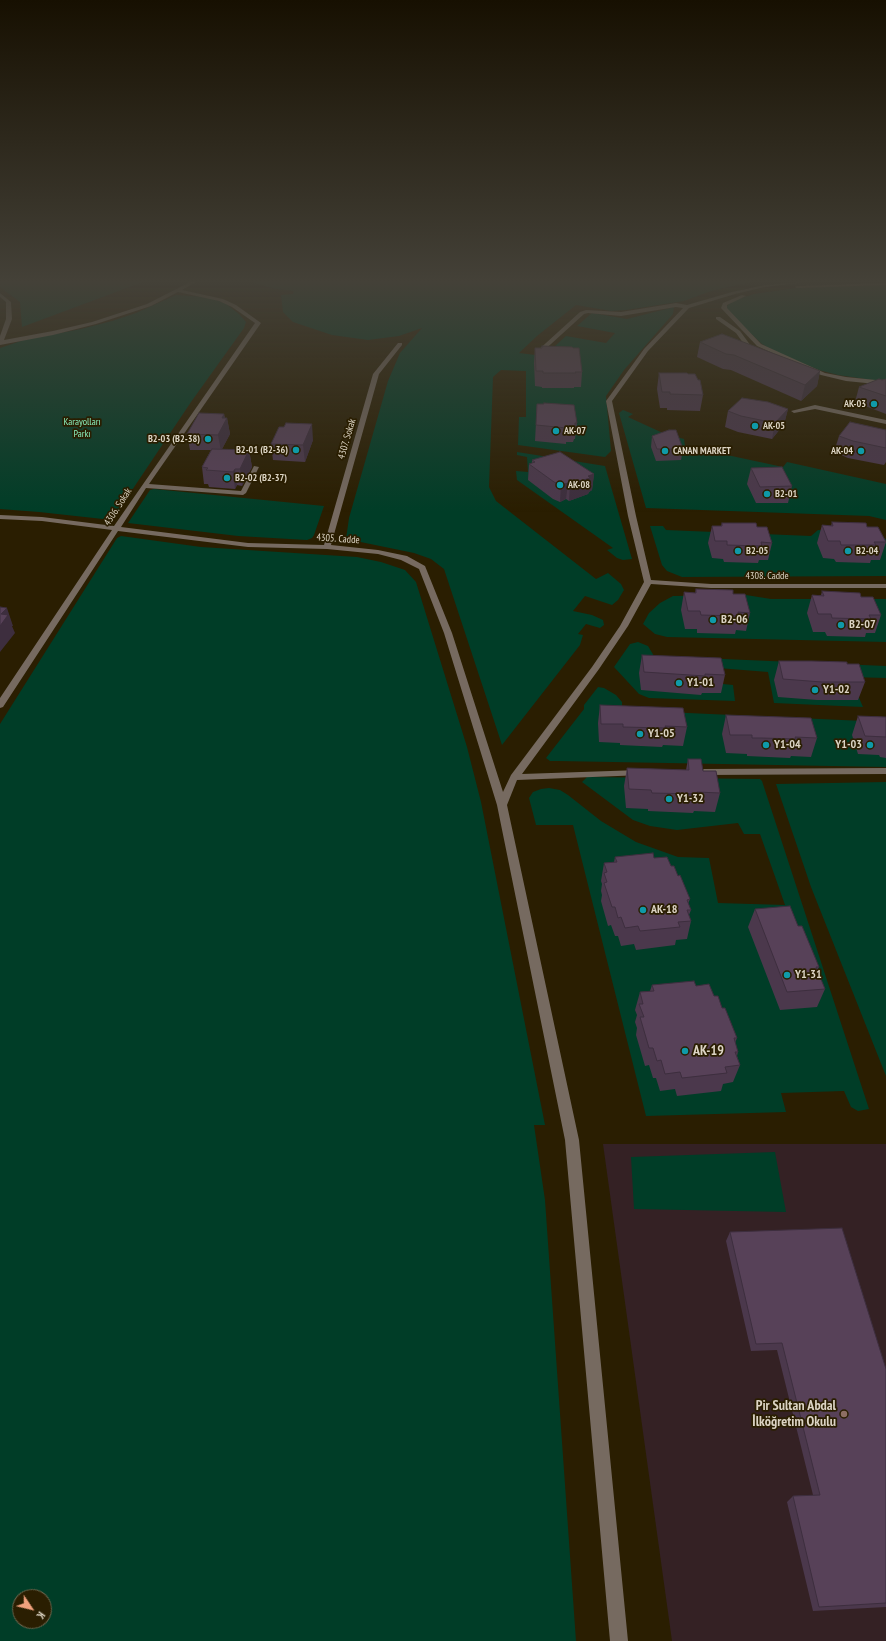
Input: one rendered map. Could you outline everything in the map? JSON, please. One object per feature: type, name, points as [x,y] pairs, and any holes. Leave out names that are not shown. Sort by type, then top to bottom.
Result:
[{"type":"street","name":"4306. Sokak","points":[[0,705],[144,486],[233,359]]},
{"type":"street","name":"4307. Sokak","points":[[327,547],[376,374],[388,359]]},
{"type":"street","points":[[502,805],[514,777],[595,669],[624,626],[648,582],[632,516],[609,401],[640,359]]},
{"type":"street","points":[[787,359],[823,374],[846,379],[886,383]]},
{"type":"street","points":[[812,376],[817,379],[886,389]]},
{"type":"street","points":[[794,411],[815,407],[886,422]]},
{"type":"street","points":[[144,486],[243,493],[256,468]]},
{"type":"street","name":"4305. Cadde","points":[[0,516],[42,519],[248,545],[327,547],[378,552],[404,558],[422,568],[448,633],[502,805],[572,1140],[619,1641]]},
{"type":"street","name":"4308. Cadde","points":[[648,582],[711,586],[886,586]]},
{"type":"street","points":[[692,772],[886,771]]},
{"type":"street","points":[[514,777],[653,772]]},
{"type":"shaded area","points":[[603,1144],[886,1144],[886,1641],[672,1641]]},
{"type":"green space","name":"Karayolları Parkı","points":[[0,359],[222,359],[191,402],[112,520],[0,509]]},
{"type":"green space","points":[[398,359],[634,359],[606,396],[611,451],[605,457],[518,445],[519,417],[526,417],[526,371],[501,370],[493,377],[489,487],[496,501],[596,579],[608,573],[621,584],[624,590],[618,600],[612,605],[585,596],[573,611],[592,615],[603,620],[604,625],[600,628],[586,624],[578,634],[583,635],[580,645],[502,745],[444,569],[431,559],[414,553],[346,539],[349,518],[388,381]]},
{"type":"green space","points":[[791,359],[886,359],[886,382],[838,375],[819,370]]},
{"type":"green space","points":[[623,410],[633,414],[628,417],[665,434],[684,439],[685,446],[783,467],[787,462],[886,484],[886,520],[869,516],[646,508],[619,413]]},
{"type":"green space","points":[[517,452],[605,466],[632,559],[623,560],[617,558],[607,550],[613,548],[517,480],[516,471],[528,472],[527,457],[517,455]]},
{"type":"green space","points":[[154,489],[324,506],[314,535],[312,538],[307,540],[238,536],[128,523],[150,490]]},
{"type":"green space","points":[[650,526],[663,526],[666,530],[811,536],[818,530],[859,533],[886,539],[886,576],[682,577],[667,571],[662,565]]},
{"type":"green space","points":[[121,536],[201,547],[357,557],[381,562],[405,570],[416,582],[467,747],[481,802],[545,1125],[534,1125],[545,1200],[576,1641],[0,1641],[0,724],[117,538]]},
{"type":"green space","points":[[746,595],[771,599],[886,599],[886,642],[667,637],[655,634],[643,624],[649,613],[660,603],[673,596]]},
{"type":"green space","points":[[638,642],[648,646],[654,656],[886,666],[886,678],[850,677],[863,707],[774,703],[768,672],[718,668],[723,684],[733,685],[735,701],[649,698],[639,694],[614,667],[630,644]]},
{"type":"green space","points":[[598,687],[604,688],[616,695],[622,702],[622,710],[886,722],[886,767],[550,761],[546,758],[584,709],[584,705]]},
{"type":"green space","points":[[587,777],[760,779],[762,781],[869,1109],[858,1111],[851,1107],[844,1091],[781,1093],[786,1112],[646,1116],[573,825],[536,825],[529,798],[533,792],[541,789],[549,788],[560,790],[601,821],[636,842],[678,857],[709,858],[718,903],[785,905],[760,834],[744,834],[738,823],[677,830],[650,826],[633,820],[582,782]]},
{"type":"green space","points":[[886,782],[886,1076],[811,887],[776,784]]},
{"type":"green space","points":[[775,1152],[786,1212],[634,1209],[631,1157]]},
{"type":"building","points":[[535,359],[580,359],[582,372],[543,373],[543,371],[536,371]]},
{"type":"building","points":[[742,359],[787,359],[820,371],[805,385]]},
{"type":"building","points":[[659,373],[695,374],[698,380],[700,380],[703,395],[670,394],[670,392],[662,392]]},
{"type":"building","points":[[879,379],[886,379],[886,396],[859,387]]},
{"type":"building","points":[[742,398],[768,402],[788,409],[775,423],[741,416],[728,411]]},
{"type":"building","points":[[537,404],[574,405],[577,423],[575,423],[575,426],[567,426],[567,428],[536,425]]},
{"type":"building","points":[[199,413],[224,414],[222,418],[227,418],[218,435],[187,434]]},
{"type":"building","points":[[850,422],[886,430],[886,448],[853,441],[839,436]]},
{"type":"building","points":[[286,423],[312,424],[303,445],[271,444],[279,427],[284,427]]},
{"type":"building","points":[[669,430],[676,430],[683,449],[657,449],[652,436]]},
{"type":"building","points":[[212,449],[249,450],[240,469],[235,469],[233,472],[206,470],[208,468],[202,467]]},
{"type":"building","points":[[560,452],[594,474],[588,476],[590,478],[561,485],[554,482],[529,464],[535,462],[532,460]]},
{"type":"building","points":[[782,467],[792,486],[760,487],[751,468]]},
{"type":"building","points":[[832,522],[866,523],[867,527],[878,527],[886,542],[874,542],[876,545],[841,545],[840,541],[828,541],[822,525],[833,526]]},
{"type":"building","points":[[722,523],[756,523],[757,527],[767,527],[772,543],[761,542],[762,546],[727,545],[727,541],[715,541],[712,526],[722,526]]},
{"type":"building","points":[[696,589],[733,590],[733,594],[745,594],[750,613],[738,612],[739,616],[701,615],[700,611],[688,611],[684,592],[696,593]]},
{"type":"building","points":[[822,591],[860,593],[861,597],[873,597],[881,615],[869,615],[871,619],[832,618],[831,614],[818,614],[812,595],[824,596]]},
{"type":"building","points":[[0,607],[7,608],[1,614],[8,615],[0,626]]},
{"type":"building","points":[[642,655],[721,658],[725,675],[705,674],[705,676],[644,672]]},
{"type":"building","points":[[779,661],[847,662],[847,664],[859,664],[865,682],[822,682],[783,679]]},
{"type":"building","points":[[600,705],[683,708],[687,727],[623,727],[623,724],[601,724]]},
{"type":"building","points":[[726,715],[811,718],[817,738],[752,738],[752,735],[730,735]]},
{"type":"building","points":[[858,716],[886,717],[886,737],[865,736]]},
{"type":"building","points":[[688,759],[701,759],[703,771],[716,771],[720,793],[652,793],[651,790],[629,789],[627,768],[689,770]]},
{"type":"building","name":"AK-18","points":[[653,853],[654,858],[667,857],[671,866],[674,866],[678,876],[680,875],[690,899],[687,900],[691,910],[687,910],[691,921],[678,922],[680,927],[640,931],[638,926],[625,928],[621,917],[618,918],[615,907],[612,907],[604,883],[607,882],[604,873],[607,872],[604,863],[617,862],[615,857]]},
{"type":"building","points":[[790,906],[798,926],[802,926],[819,967],[816,967],[825,989],[787,992],[755,909]]},
{"type":"building","name":"AK-19","points":[[694,981],[696,986],[709,984],[714,996],[718,996],[722,1008],[725,1008],[737,1038],[734,1038],[738,1052],[735,1052],[740,1065],[725,1067],[727,1073],[682,1078],[680,1072],[665,1074],[661,1060],[657,1061],[653,1048],[649,1048],[640,1017],[644,1017],[639,1004],[643,1004],[640,992],[654,991],[652,985]]},
{"type":"building","points":[[842,1228],[886,1369],[886,1603],[819,1607],[793,1496],[820,1495],[782,1343],[756,1344],[730,1232]]},
{"type":"place","name":"AK-03","points":[[874,404]]},
{"type":"place","name":"AK-05","points":[[755,426]]},
{"type":"place","name":"AK-07","points":[[556,431]]},
{"type":"place","name":"B2-03 (B2-38)","points":[[208,439]]},
{"type":"place","name":"B2-01 (B2-36)","points":[[296,450]]},
{"type":"place","name":"CANAN MARKET","points":[[665,451]]},
{"type":"place","name":"AK-04","points":[[861,451]]},
{"type":"place","name":"B2-02 (B2-37)","points":[[227,478]]},
{"type":"place","name":"AK-08","points":[[560,485]]},
{"type":"place","name":"B2-01","points":[[767,494]]},
{"type":"place","name":"B2-05","points":[[738,551]]},
{"type":"place","name":"B2-04","points":[[848,551]]},
{"type":"place","name":"B2-06","points":[[713,620]]},
{"type":"place","name":"B2-07","points":[[841,625]]},
{"type":"place","name":"Y1-01","points":[[679,683]]},
{"type":"place","name":"Y1-02","points":[[815,690]]},
{"type":"place","name":"Y1-05","points":[[640,734]]},
{"type":"place","name":"Y1-04","points":[[766,745]]},
{"type":"place","name":"Y1-03","points":[[870,745]]},
{"type":"place","name":"Y1-32","points":[[669,799]]},
{"type":"place","name":"AK-18","points":[[643,910]]},
{"type":"place","name":"Y1-31","points":[[787,975]]},
{"type":"place","name":"AK-19","points":[[685,1051]]},
{"type":"place","name":"Pir Sultan Abdal İlköğretim Okulu","points":[[844,1414]]}]
